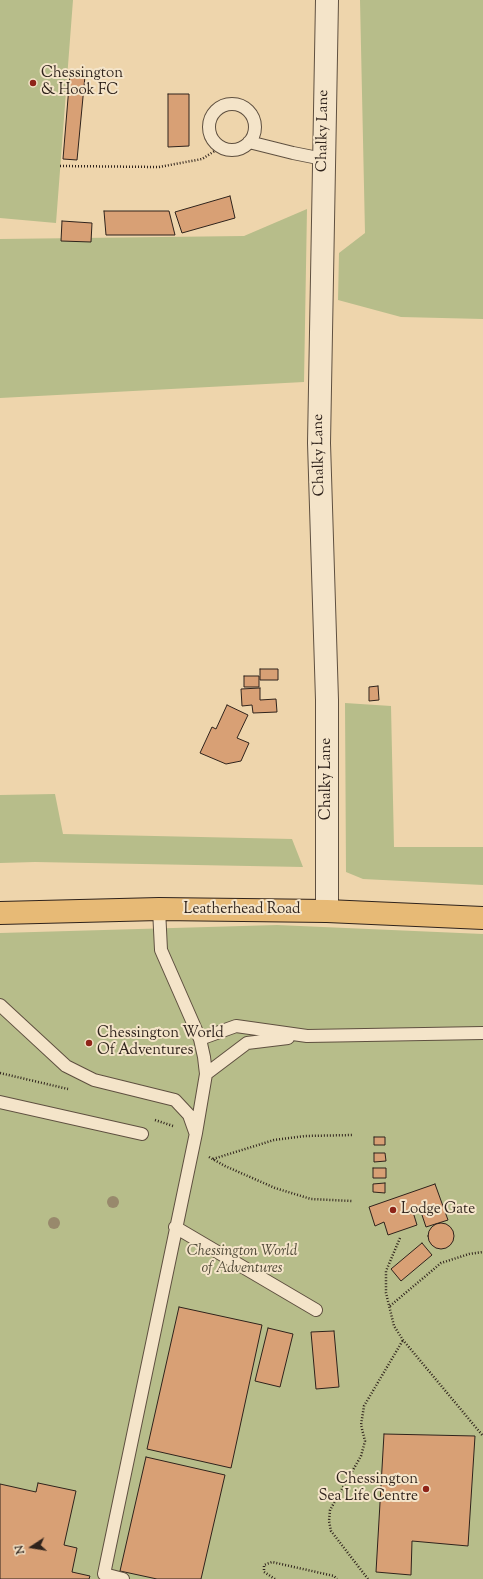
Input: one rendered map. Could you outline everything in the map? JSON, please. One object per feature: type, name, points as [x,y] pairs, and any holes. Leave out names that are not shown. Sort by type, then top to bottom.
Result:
[{"type":"highway","name":"Leatherhead Road","points":[[0,913],[159,909],[327,911],[483,918]]},
{"type":"street","name":"Chalky Lane","points":[[327,0],[319,443],[326,700],[327,911]]},
{"type":"lane","points":[[224,105],[239,105],[251,114],[254,128],[249,142],[236,150],[221,147],[214,142],[209,128],[209,120],[213,114],[224,105]]},
{"type":"lane","points":[[249,142],[323,159]]},
{"type":"lane","points":[[123,1579],[104,1574],[175,1227],[196,1134],[206,1074],[200,1039],[161,950],[159,909]]},
{"type":"lane","points":[[0,1005],[66,1066],[94,1080],[175,1100],[189,1115],[196,1134]]},
{"type":"lane","points":[[200,1039],[236,1026],[307,1036]]},
{"type":"lane","points":[[206,1074],[246,1043],[307,1036],[483,1033]]},
{"type":"lane","points":[[0,1102],[142,1134]]},
{"type":"lane","points":[[175,1227],[316,1310]]},
{"type":"path","points":[[60,166],[159,166],[202,160],[221,147]]},
{"type":"path","points":[[213,1159],[274,1140],[305,1136],[352,1135]]},
{"type":"path","points":[[400,1238],[386,1271],[386,1292],[394,1326],[403,1340],[483,1436]]},
{"type":"path","points":[[390,1306],[441,1263],[469,1254],[483,1252]]},
{"type":"path","points":[[368,1579],[331,1531],[329,1521],[330,1510],[361,1456],[364,1441],[361,1425],[364,1406],[403,1340]]},
{"type":"path","points":[[275,1579],[264,1572],[264,1565],[272,1562],[334,1576],[337,1579]]},
{"type":"green space","name":"Chessington & Hook FC","points":[[0,0],[73,0],[56,223],[0,218]]},
{"type":"green space","points":[[360,0],[483,0],[483,319],[401,317],[338,300],[339,253],[365,233]]},
{"type":"green space","points":[[307,209],[304,382],[0,398],[0,239],[244,236]]},
{"type":"green space","points":[[345,703],[391,706],[394,847],[483,847],[483,885],[363,879],[346,872]]},
{"type":"green space","points":[[55,794],[63,834],[292,839],[303,867],[35,862],[0,863],[0,795]]},
{"type":"green space","name":"Chessington World of Adventures","points":[[277,925],[483,934],[483,1579],[0,1579],[0,933]]},
{"type":"building","points":[[70,74],[85,76],[77,160],[63,159]]},
{"type":"building","points":[[168,94],[189,94],[189,146],[168,147]]},
{"type":"building","points":[[230,196],[235,218],[182,233],[175,212]]},
{"type":"building","points":[[104,211],[169,211],[175,235],[106,235]]},
{"type":"building","points":[[62,221],[92,223],[91,242],[61,241]]},
{"type":"building","points":[[260,669],[278,669],[278,680],[260,680]]},
{"type":"building","points":[[244,676],[259,676],[259,687],[244,687]]},
{"type":"building","points":[[378,686],[379,700],[369,701],[369,687]]},
{"type":"building","points":[[260,688],[260,700],[276,699],[277,712],[253,713],[252,705],[242,706],[241,689]]},
{"type":"building","points":[[227,705],[248,715],[237,738],[249,743],[241,761],[226,764],[200,753],[212,727],[216,729]]},
{"type":"building","points":[[374,1137],[385,1137],[385,1145],[374,1145]]},
{"type":"building","points":[[374,1153],[385,1153],[386,1161],[374,1162]]},
{"type":"building","points":[[373,1168],[386,1168],[386,1178],[373,1178]]},
{"type":"building","points":[[385,1183],[385,1193],[373,1192],[373,1184]]},
{"type":"building","name":"Lodge Gate","points":[[435,1184],[448,1220],[426,1227],[420,1209],[413,1212],[417,1225],[388,1235],[384,1222],[375,1226],[369,1207]]},
{"type":"building","points":[[441,1223],[450,1227],[454,1236],[450,1245],[441,1249],[432,1245],[428,1236],[432,1227]]},
{"type":"building","points":[[422,1243],[432,1255],[401,1281],[391,1269]]},
{"type":"building","points":[[179,1307],[262,1325],[231,1468],[147,1449]]},
{"type":"building","points":[[268,1328],[293,1334],[280,1387],[255,1381]]},
{"type":"building","points":[[334,1331],[339,1387],[316,1389],[311,1332]]},
{"type":"building","name":"Chessington Sea Life Centre","points":[[384,1434],[475,1436],[468,1546],[412,1541],[411,1575],[376,1572]]},
{"type":"building","points":[[146,1457],[225,1475],[201,1579],[157,1579],[120,1571]]},
{"type":"building","points":[[38,1483],[76,1491],[64,1545],[77,1548],[72,1572],[90,1576],[89,1579],[0,1579],[0,1484],[36,1492]]},
{"type":"place","name":"Chessington & Hook FC","points":[[33,83]]},
{"type":"place","name":"Chessington World Of Adventures","points":[[89,1043]]},
{"type":"place","name":"Lodge Gate","points":[[393,1210]]},
{"type":"place","name":"Chessington Sea Life Centre","points":[[426,1489]]}]
